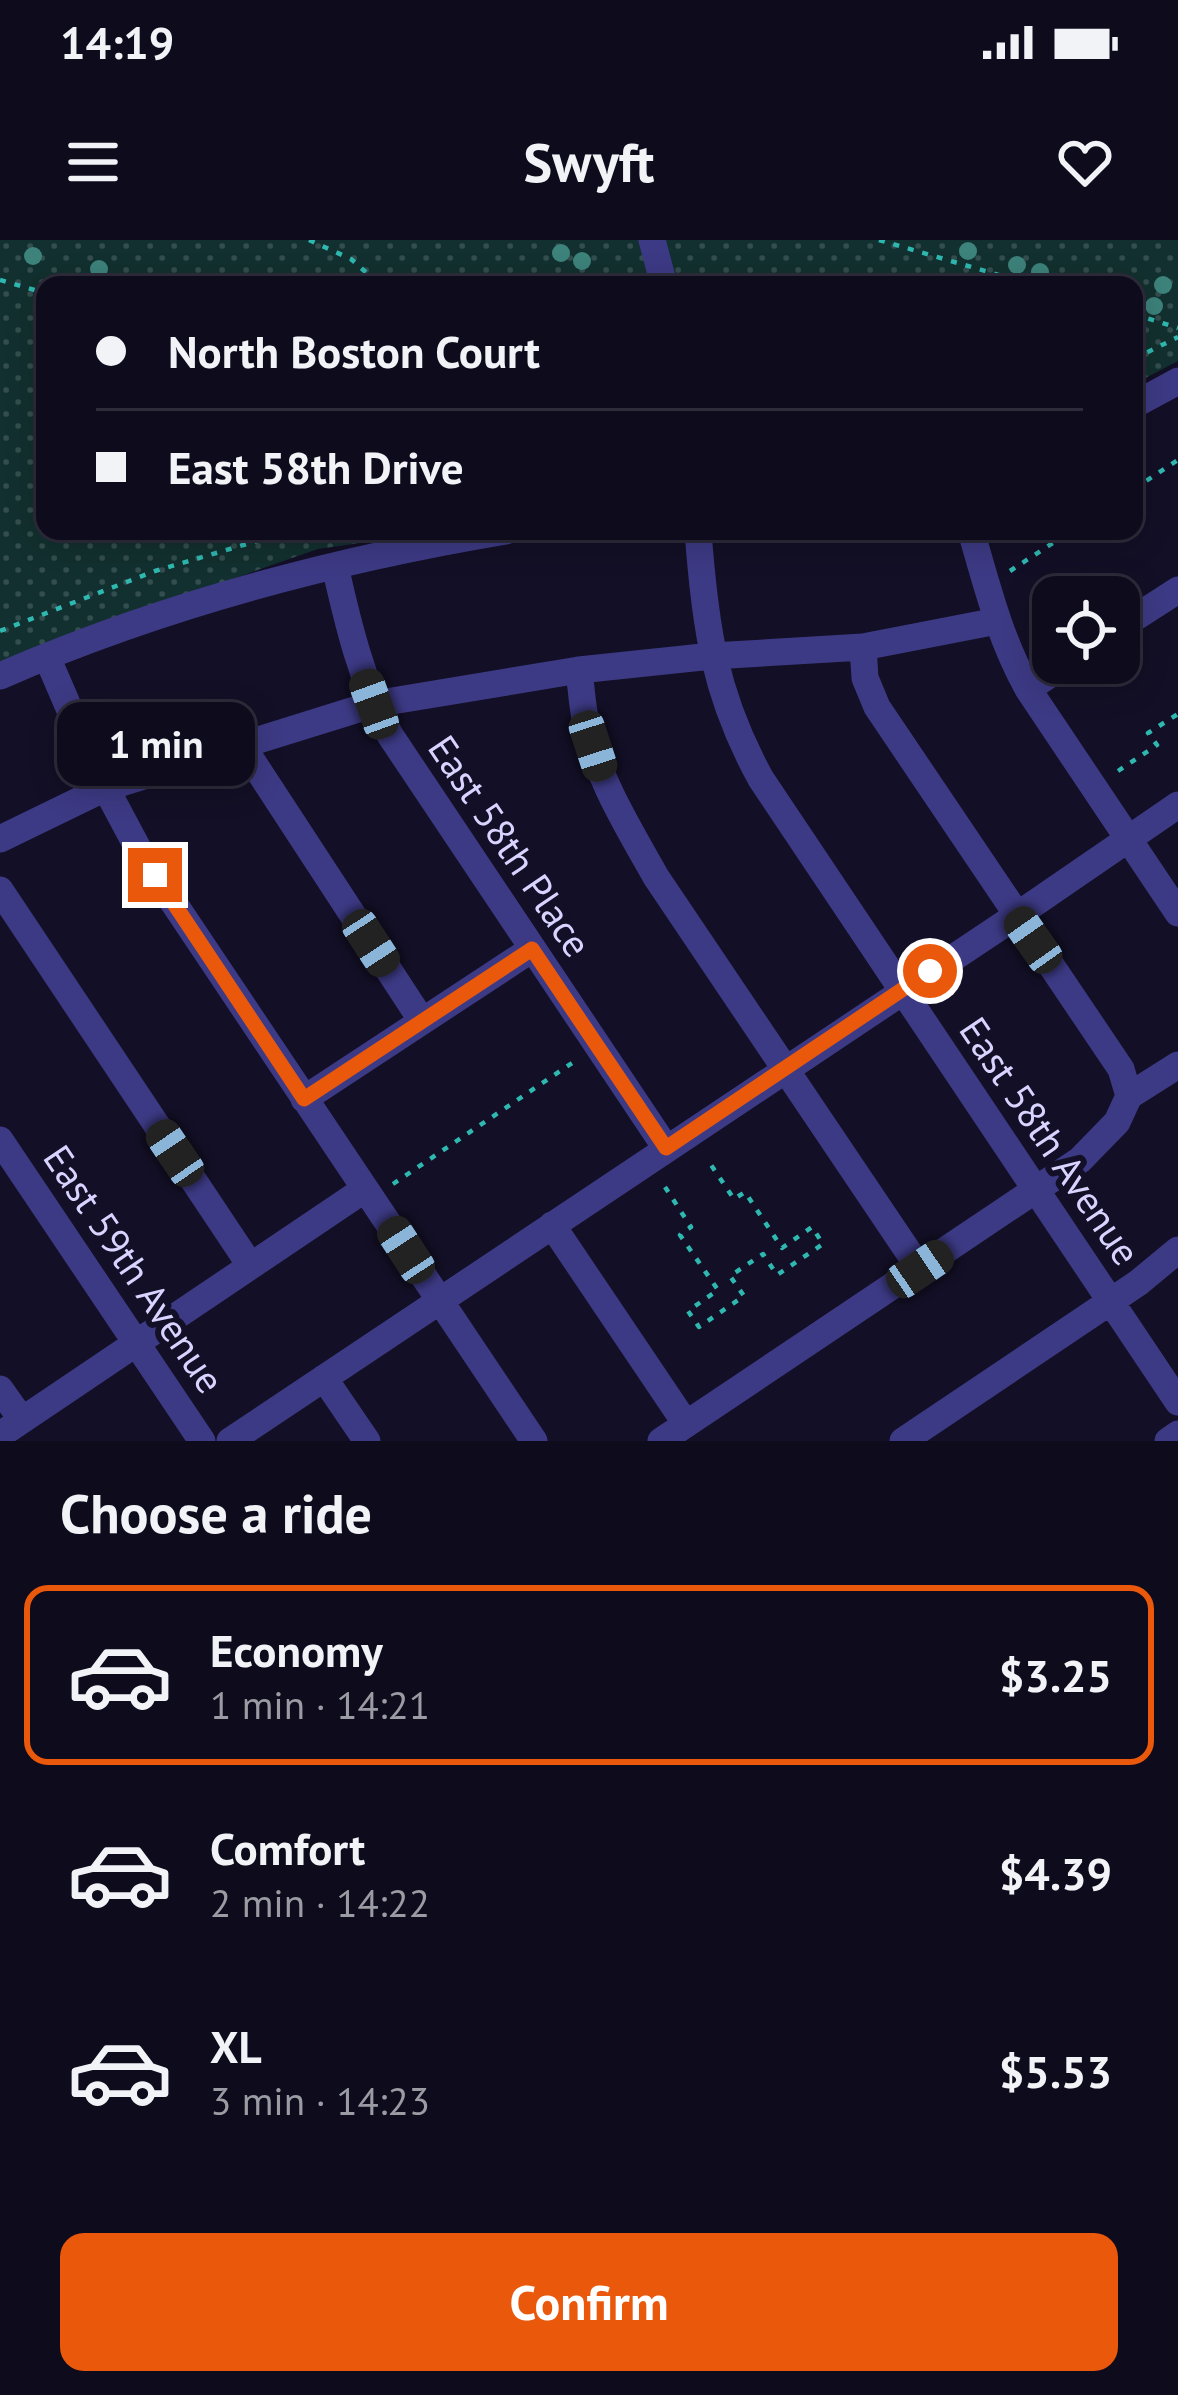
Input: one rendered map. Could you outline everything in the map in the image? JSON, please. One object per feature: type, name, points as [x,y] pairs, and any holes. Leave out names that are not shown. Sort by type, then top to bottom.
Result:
[{"type":"street","points":[[652,240],[662,276]]},
{"type":"street","points":[[1143,400],[1177,383]]},
{"type":"street","points":[[0,676],[197,603],[335,566],[462,540]]},
{"type":"street","name":"East 58th Avenue","points":[[699,540],[712,656],[729,714],[760,779],[1178,1402]]},
{"type":"street","points":[[974,540],[1011,658],[1178,913]]},
{"type":"street","name":"East 58th Place","points":[[335,566],[363,675],[402,755],[666,1148]]},
{"type":"street","points":[[1140,614],[1178,590]]},
{"type":"street","points":[[0,839],[105,788],[374,704],[579,670],[863,647],[997,621]]},
{"type":"street","points":[[863,647],[865,679],[877,707],[1126,1078],[1129,1096]]},
{"type":"street","points":[[47,657],[105,788],[155,875],[304,1099],[379,1187],[440,1300],[534,1441]]},
{"type":"street","points":[[579,670],[585,721],[602,771],[656,877],[920,1269]]},
{"type":"street","points":[[1028,688],[1034,684]]},
{"type":"street","points":[[243,747],[422,1021]]},
{"type":"street","points":[[230,1441],[1178,805]]},
{"type":"street","points":[[0,890],[250,1265]]},
{"type":"street","points":[[304,1099],[532,949]]},
{"type":"street","points":[[661,1441],[1080,1160],[1117,1122],[1129,1096],[1178,1065]]},
{"type":"street","name":"East 59th Avenue","points":[[0,1140],[202,1441]]},
{"type":"street","points":[[0,1389],[11,1428],[250,1265],[379,1187]]},
{"type":"street","points":[[552,1225],[686,1424]]},
{"type":"street","points":[[903,1441],[1111,1302],[1178,1250]]},
{"type":"street","points":[[324,1378],[367,1441]]},
{"type":"street","points":[[1168,1441],[1178,1434]]},
{"type":"path","points":[[309,240],[351,259],[370,276]]},
{"type":"path","points":[[878,240],[1003,276]]},
{"type":"path","points":[[0,280],[36,290]]},
{"type":"path","points":[[1143,317],[1178,328]]},
{"type":"path","points":[[1143,354],[1178,337]]},
{"type":"path","points":[[1143,483],[1178,460]]},
{"type":"path","points":[[0,631],[155,571],[260,540]]},
{"type":"path","points":[[1010,572],[1058,540]]},
{"type":"path","points":[[1118,771],[1156,746],[1148,734],[1178,714]]},
{"type":"path","points":[[379,1187],[572,1063]]},
{"type":"path","points":[[664,1187],[692,1227],[680,1235],[718,1290],[688,1311],[699,1327],[744,1296],[730,1276],[763,1253],[777,1274],[823,1244],[812,1227],[782,1248],[745,1192],[734,1199],[707,1159]]},
{"type":"green space","points":[[0,240],[1178,240],[1178,361],[1143,379],[1143,276],[36,276],[36,540],[381,540],[318,549],[40,646],[0,665]]},
{"type":"route","points":[[155,875],[304,1099],[532,949],[666,1148],[930,971]]}]
